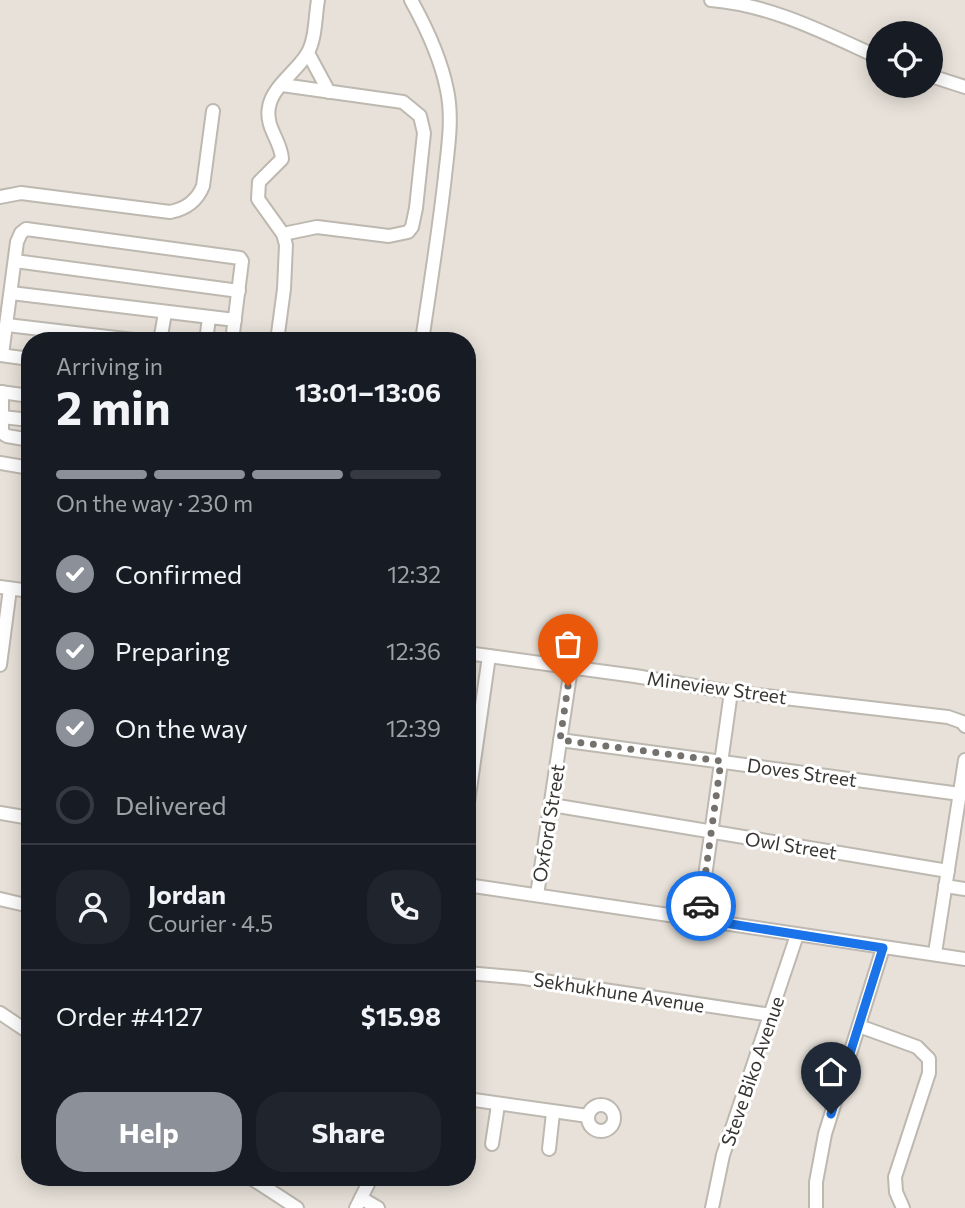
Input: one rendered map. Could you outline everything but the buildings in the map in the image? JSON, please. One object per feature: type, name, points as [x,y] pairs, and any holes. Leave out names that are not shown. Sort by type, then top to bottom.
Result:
[{"type":"street","points":[[278,332],[286,245],[283,234],[258,199],[259,181],[282,159],[282,151],[268,122],[269,104],[308,53],[317,0]]},
{"type":"street","points":[[710,0],[733,1],[775,12],[866,52]]},
{"type":"street","points":[[416,2],[442,72],[449,114],[443,200],[423,332]]},
{"type":"street","points":[[308,53],[329,92]]},
{"type":"street","points":[[943,80],[965,87]]},
{"type":"street","points":[[282,85],[403,102],[420,116],[424,133],[416,208],[412,227],[403,235],[389,236],[317,228],[283,234]]},
{"type":"street","points":[[0,197],[21,193],[178,211],[188,206],[199,195],[203,186],[213,111]]},
{"type":"street","points":[[21,358],[1,355],[19,237],[26,229],[235,257],[242,261],[233,332]]},
{"type":"street","points":[[15,261],[239,291]]},
{"type":"street","points":[[11,293],[235,320]]},
{"type":"street","points":[[162,332],[165,313]]},
{"type":"street","points":[[207,332],[209,318]]},
{"type":"street","points":[[7,325],[66,332]]},
{"type":"street","points":[[21,395],[1,392],[4,434],[21,438]]},
{"type":"street","points":[[2,417],[21,419]]},
{"type":"street","points":[[0,463],[21,466]]},
{"type":"street","points":[[0,665],[5,588]]},
{"type":"street","name":"Mineview Street","points":[[476,654],[731,692],[938,716],[957,720],[965,726]]},
{"type":"street","points":[[476,747],[489,656]]},
{"type":"street","name":"Oxford Street","points":[[537,895],[571,668]]},
{"type":"street","points":[[699,919],[731,692]]},
{"type":"street","name":"Doves Street","points":[[560,740],[960,794]]},
{"type":"street","points":[[935,953],[965,760]]},
{"type":"street","name":"Owl Street","points":[[552,806],[948,871]]},
{"type":"street","points":[[0,813],[21,816]]},
{"type":"street","points":[[946,887],[965,889]]},
{"type":"street","points":[[476,888],[965,959]]},
{"type":"street","points":[[0,899],[21,904]]},
{"type":"street","name":"Steve Biko Avenue","points":[[712,1208],[723,1155],[797,934]]},
{"type":"street","points":[[816,1208],[816,1182],[825,1134],[883,948]]},
{"type":"street","name":"Sekhukhune Avenue","points":[[476,974],[524,978],[771,1015]]},
{"type":"street","points":[[0,1013],[21,1027]]},
{"type":"street","points":[[859,1026],[920,1049],[930,1062],[929,1073],[895,1177],[896,1192],[903,1208]]},
{"type":"street","points":[[476,1101],[588,1116]]},
{"type":"street","points":[[492,1144],[498,1105]]},
{"type":"street","points":[[548,1149],[553,1113]]},
{"type":"street","points":[[263,1186],[297,1208]]},
{"type":"street","points":[[367,1186],[359,1203],[379,1208]]},
{"type":"way so far","points":[[568,686],[560,740],[721,761],[701,906]]},
{"type":"route","points":[[701,906],[699,919],[883,948],[831,1114]]}]
